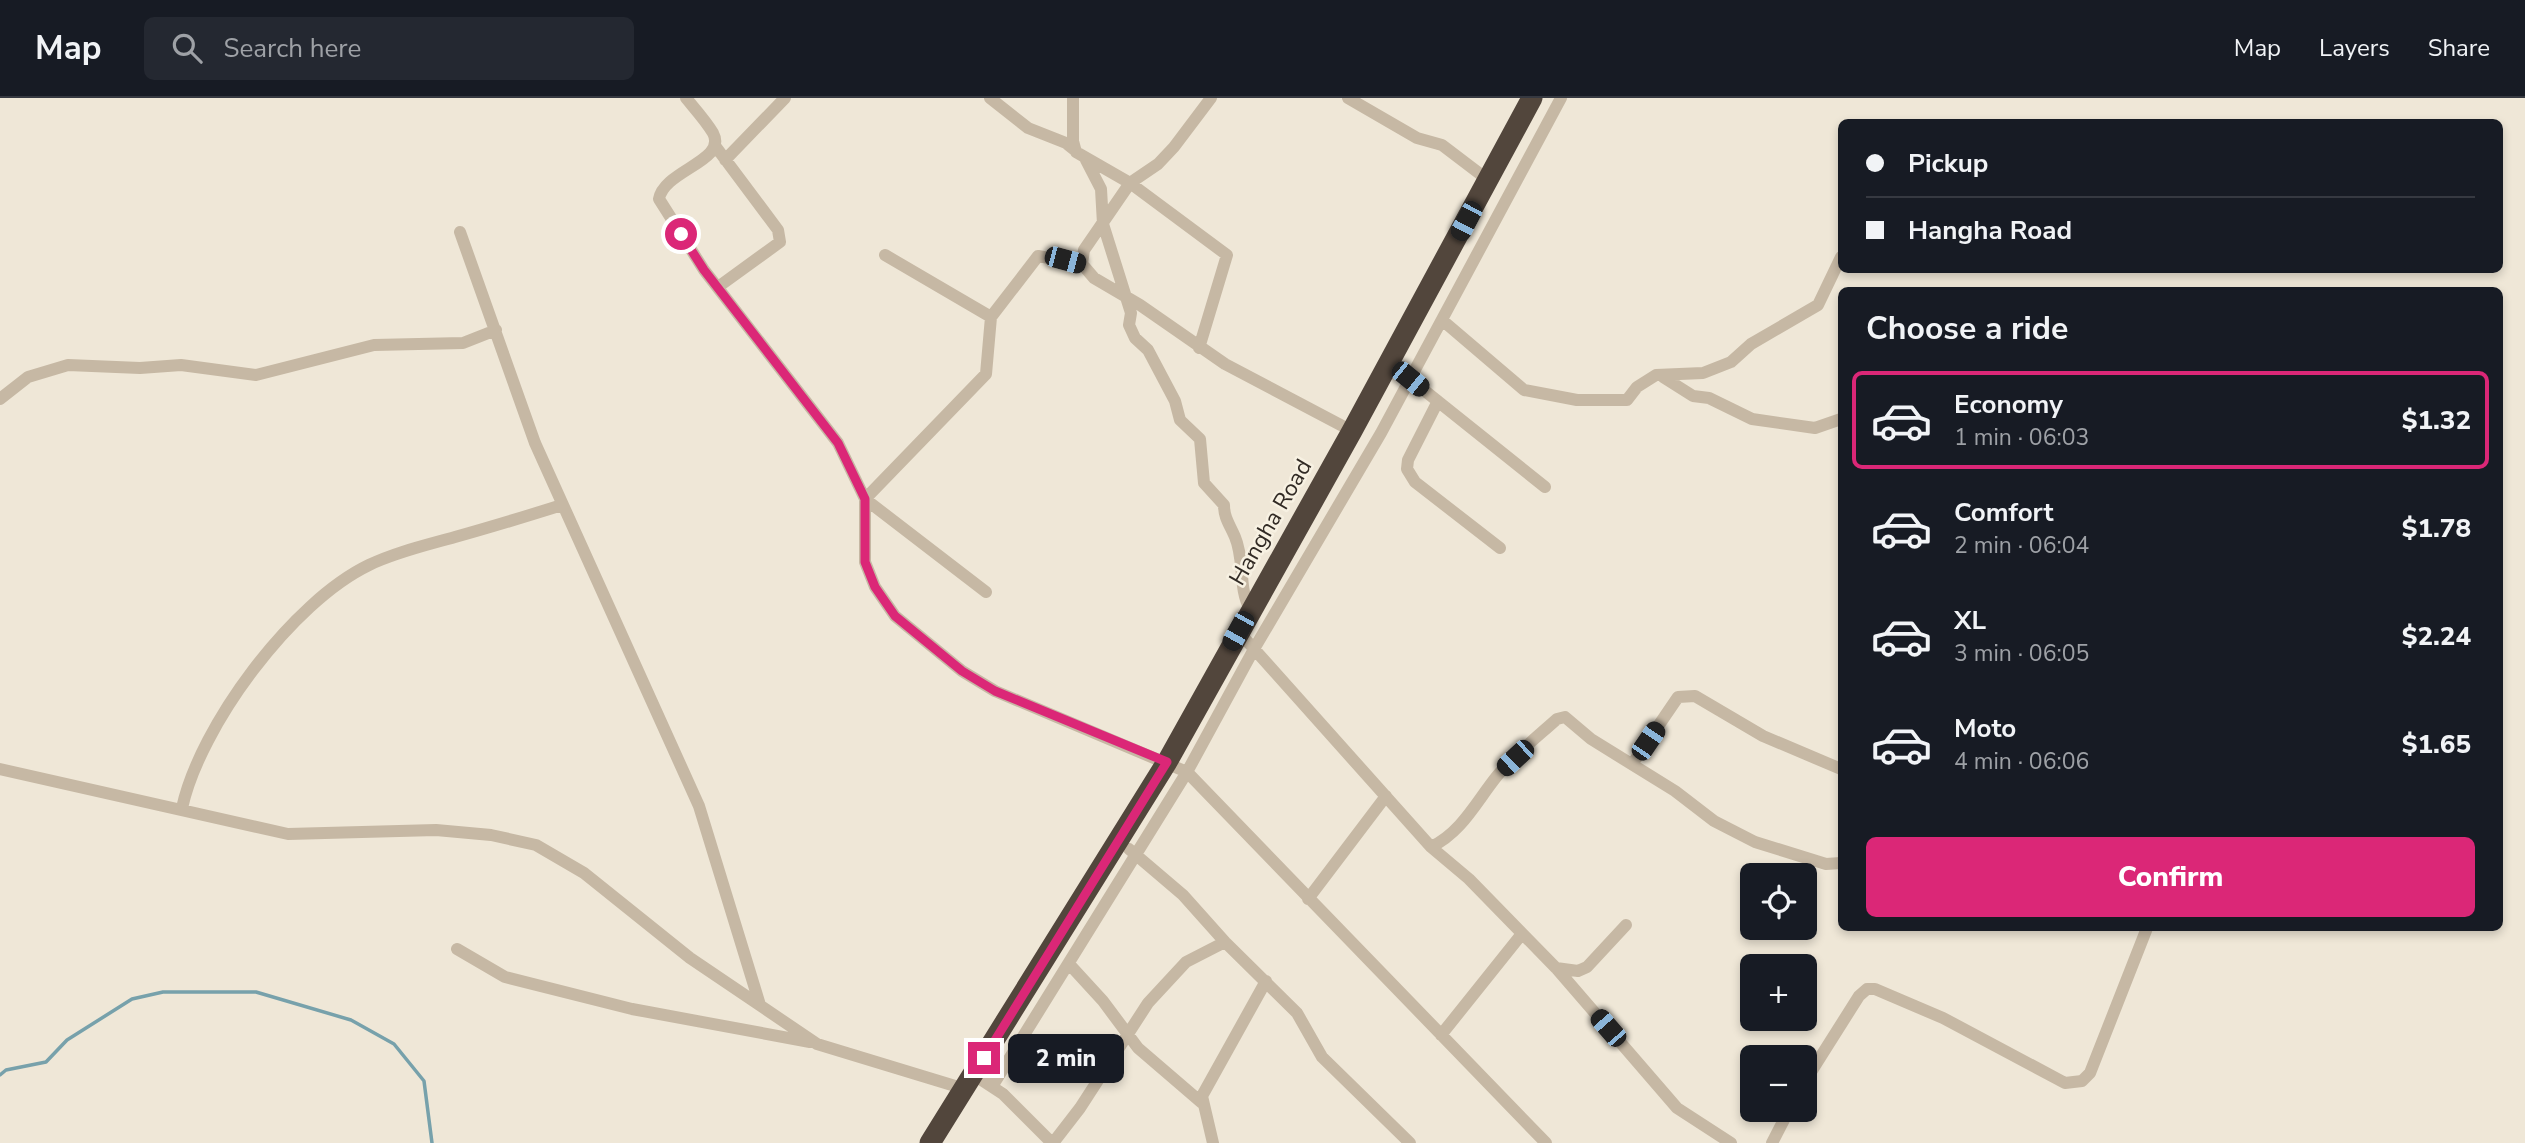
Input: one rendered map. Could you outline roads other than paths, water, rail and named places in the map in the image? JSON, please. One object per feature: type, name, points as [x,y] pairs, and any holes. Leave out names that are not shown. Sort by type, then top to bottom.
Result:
[{"type":"highway","name":"Hangha Road","points":[[930,1143],[977,1083],[1127,847],[1167,762],[1352,431],[1531,98]]},
{"type":"street","points":[[686,98],[715,136],[716,147],[725,160],[778,230],[780,242],[718,287]]},
{"type":"street","points":[[725,160],[785,98]]},
{"type":"street","points":[[990,98],[1028,128],[1066,143],[1081,156],[1130,183],[1227,255],[1199,348]]},
{"type":"street","points":[[1073,98],[1073,141],[1101,189],[1103,224],[1131,313],[1129,326],[1135,338],[1148,350],[1175,401],[1180,420],[1200,439],[1204,483],[1224,505],[1224,517],[1240,553],[1245,601],[1250,610]]},
{"type":"street","points":[[1082,264],[1084,250],[1130,183],[1158,164],[1211,98]]},
{"type":"street","points":[[1348,98],[1417,138],[1442,145],[1488,180]]},
{"type":"street","points":[[977,1083],[1070,965],[1127,847],[1187,772],[1254,649],[1410,379],[1561,98]]},
{"type":"street","points":[[716,147],[711,154],[671,178],[660,189],[659,199],[718,287],[838,443],[865,499],[865,562],[875,587],[895,616],[962,671],[995,691],[1187,772],[1546,1143]]},
{"type":"street","points":[[460,232],[528,427],[699,806],[760,1005]]},
{"type":"street","points":[[885,255],[991,317]]},
{"type":"street","points":[[865,499],[986,374],[991,317],[1038,256],[1082,264],[1094,278],[1125,295],[1199,348],[1352,431]]},
{"type":"street","points":[[1442,320],[1524,390],[1542,396],[1611,402],[1627,400],[1637,387],[1659,375],[1703,373],[1731,362],[1751,344],[1818,305],[1838,263]]},
{"type":"street","points":[[0,399],[28,377],[68,365],[140,368],[181,365],[256,375],[374,345],[463,343],[496,330]]},
{"type":"street","points":[[1659,375],[1693,396],[1709,398],[1752,419],[1815,428],[1838,420]]},
{"type":"street","points":[[1410,379],[1545,487]]},
{"type":"street","points":[[1438,401],[1408,460],[1407,469],[1415,482],[1500,548]]},
{"type":"street","points":[[865,499],[986,592]]},
{"type":"street","points":[[182,808],[190,776],[213,726],[281,639],[331,590],[372,564],[562,505]]},
{"type":"street","points":[[1238,631],[1431,847],[1469,879],[1556,968],[1677,1108],[1731,1143]]},
{"type":"street","points":[[1633,763],[1678,697],[1683,695],[1695,696],[1763,736],[1838,768]]},
{"type":"street","points":[[1431,847],[1453,834],[1499,774],[1557,719],[1565,717],[1591,739],[1633,763],[1714,821],[1755,842],[1826,863],[1838,863]]},
{"type":"street","points":[[0,769],[288,834],[436,830],[491,835],[536,845],[584,873],[690,958],[817,1044]]},
{"type":"street","points":[[1308,898],[1385,796]]},
{"type":"street","points":[[1127,847],[1183,895],[1225,942],[1297,1013],[1322,1057],[1410,1143]]},
{"type":"street","points":[[1556,968],[1578,971],[1587,967],[1626,925]]},
{"type":"street","points":[[1817,1062],[1859,996],[1867,989],[1875,989],[1943,1018],[2065,1083],[2082,1081],[2090,1073],[2146,931]]},
{"type":"street","points":[[1441,1035],[1521,935]]},
{"type":"street","points":[[457,949],[505,977],[632,1009],[817,1044],[977,1083],[1052,1143],[1080,1108],[1148,1003],[1186,962],[1225,942]]},
{"type":"street","points":[[1070,965],[1138,1048],[1202,1103]]},
{"type":"street","points":[[1213,1143],[1202,1103],[1206,1085],[1266,981]]},
{"type":"street","points":[[1772,1143],[1783,1122]]},
{"type":"waterway","points":[[0,1075],[6,1070],[46,1062],[67,1040],[132,999],[163,992],[256,992],[351,1020],[394,1044],[424,1081],[432,1143]]}]
